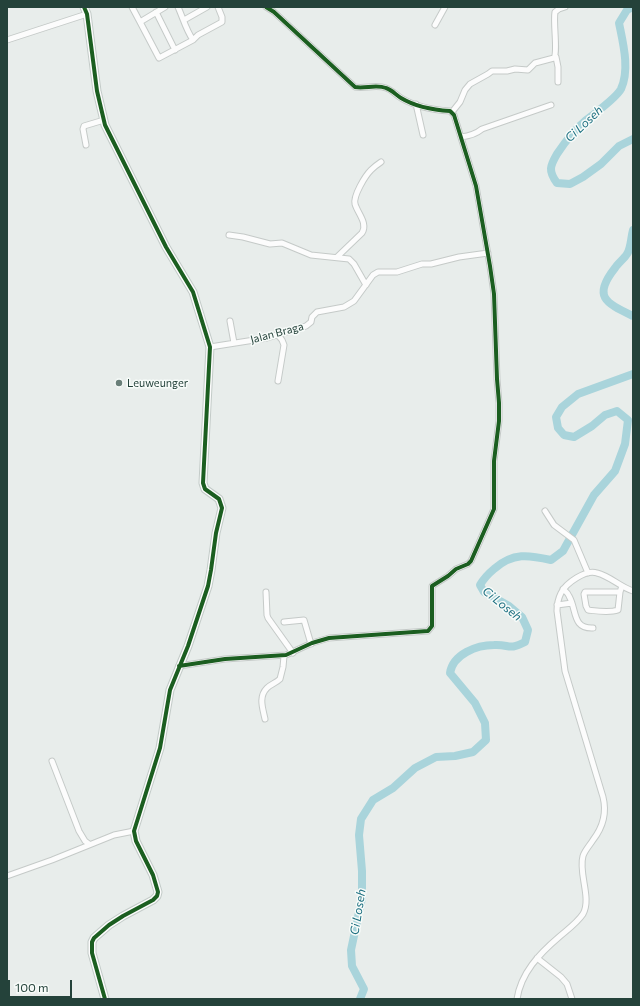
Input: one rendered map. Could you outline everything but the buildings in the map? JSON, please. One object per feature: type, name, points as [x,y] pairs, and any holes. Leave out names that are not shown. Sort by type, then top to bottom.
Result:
[{"type":"street","points":[[132,7],[158,58],[161,58],[222,22],[222,17],[218,7]]},
{"type":"street","points":[[140,22],[165,7]]},
{"type":"street","points":[[178,7],[184,20],[185,27],[193,40]]},
{"type":"street","points":[[184,20],[207,7]]},
{"type":"street","points":[[266,7],[274,12],[352,85],[358,87],[387,88],[401,98],[416,104],[430,109],[452,112]]},
{"type":"street","points":[[435,25],[445,7]]},
{"type":"street","points":[[558,82],[555,12],[565,7]]},
{"type":"street","points":[[7,40],[86,11],[97,91],[104,120],[166,247],[193,292],[210,347],[203,483],[205,489],[219,499],[222,508],[216,533],[208,586],[188,646],[170,690],[160,748],[134,830],[136,841],[153,875],[158,892],[157,896],[153,900],[118,919],[94,938],[92,942],[92,953],[105,999]]},
{"type":"street","points":[[156,12],[175,50]]},
{"type":"street","points":[[452,112],[460,102],[470,84],[488,74],[492,72],[515,69],[528,70],[535,63],[549,60],[556,56]]},
{"type":"street","points":[[416,104],[423,135]]},
{"type":"street","points":[[461,137],[475,134],[482,129],[551,105]]},
{"type":"street","points":[[179,666],[225,659],[288,654],[329,638],[428,631],[432,626],[432,586],[456,569],[468,564],[473,558],[494,509],[494,461],[499,421],[499,403],[494,294],[476,186],[452,112]]},
{"type":"street","points":[[86,145],[83,130],[84,126],[104,120]]},
{"type":"street","points":[[337,257],[364,230],[364,223],[354,201],[365,178],[371,170],[381,162]]},
{"type":"street","points":[[228,235],[270,244],[282,243],[311,255],[349,259],[352,261],[366,285]]},
{"type":"street","name":"Jalan Braga","points":[[210,347],[267,338],[306,326],[317,312],[349,305],[358,297],[373,276],[378,272],[397,272],[422,264],[431,264],[459,257],[488,253]]},
{"type":"street","points":[[230,321],[234,343]]},
{"type":"street","points":[[277,334],[284,343],[278,381]]},
{"type":"street","points":[[545,511],[554,525],[572,538],[578,547],[588,573]]},
{"type":"street","points":[[517,999],[521,980],[537,958],[576,922],[584,910],[586,904],[583,855],[603,823],[605,806],[565,671],[557,604],[563,588],[575,578],[588,573],[596,572],[606,576],[633,591]]},
{"type":"street","points":[[620,592],[585,592],[586,606],[588,610],[617,611],[619,609],[620,592],[622,586]]},
{"type":"street","points":[[563,588],[569,595],[578,622],[583,627],[593,628]]},
{"type":"street","points":[[266,592],[268,618],[288,654]]},
{"type":"street","points":[[557,604],[572,603]]},
{"type":"street","points":[[284,622],[304,620],[311,644]]},
{"type":"street","points":[[265,720],[262,706],[262,694],[280,679],[288,654]]},
{"type":"street","points":[[52,761],[79,831],[85,841],[89,844]]},
{"type":"street","points":[[7,876],[52,860],[89,844],[134,830]]},
{"type":"street","points":[[537,958],[568,984],[572,999]]},
{"type":"waterway","name":"Ci Loseh","points":[[633,7],[627,10],[619,23],[625,56],[625,73],[621,89],[610,101],[570,136],[553,162],[551,168],[552,175],[557,183],[570,184],[601,164],[619,146],[633,139]]},
{"type":"waterway","name":"Ci Loseh","points":[[633,230],[628,252],[608,278],[604,286],[603,293],[609,303],[633,316]]},
{"type":"waterway","name":"Ci Loseh","points":[[360,999],[364,989],[352,966],[351,950],[362,898],[362,871],[359,835],[361,819],[373,800],[393,788],[415,768],[436,757],[455,756],[473,752],[486,740],[485,723],[475,703],[450,673],[452,666],[461,656],[473,649],[487,645],[512,647],[519,645],[525,642],[528,630],[522,617],[509,606],[484,592],[480,585],[485,578],[501,564],[515,557],[528,556],[551,560],[563,551],[594,495],[615,471],[625,444],[628,420],[617,411],[605,415],[592,426],[574,437],[564,435],[558,428],[556,417],[562,407],[578,394],[633,374]]},
{"type":"cycle path","points":[[84,7],[87,14],[97,91],[105,125],[166,247],[193,292],[210,347],[203,483],[205,489],[219,499],[222,508],[216,533],[208,586],[188,646],[170,690],[160,748],[134,831],[136,841],[153,875],[158,892],[157,896],[153,900],[109,925],[94,938],[92,942],[92,953],[105,999]]},
{"type":"cycle path","points":[[179,666],[225,659],[286,655],[312,643],[329,638],[428,631],[432,626],[432,586],[456,569],[468,564],[471,561],[494,509],[494,461],[499,421],[494,294],[476,186],[454,115],[450,111],[431,109],[413,104],[386,88],[374,86],[355,87],[274,12],[266,7]]},
{"type":"place","name":"Leuweunger","points":[[119,383]]}]
